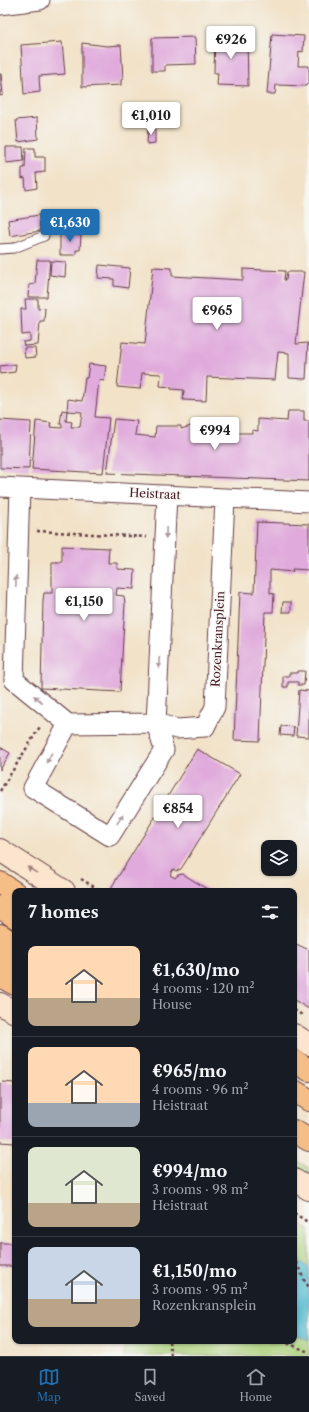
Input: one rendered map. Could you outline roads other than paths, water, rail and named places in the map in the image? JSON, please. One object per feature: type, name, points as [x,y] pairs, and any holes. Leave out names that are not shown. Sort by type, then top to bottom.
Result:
[{"type":"highway","points":[[0,883],[12,891]]},
{"type":"highway","points":[[0,907],[12,915]]},
{"type":"highway","points":[[0,935],[12,943]]},
{"type":"highway","points":[[0,954],[12,960]]},
{"type":"highway","points":[[0,976],[12,982]]},
{"type":"highway","points":[[297,1063],[309,1070]]},
{"type":"highway","points":[[297,1093],[309,1100]]},
{"type":"highway","points":[[297,1133],[309,1140]]},
{"type":"main road","points":[[0,850],[59,888]]},
{"type":"main road","points":[[0,1004],[12,1010]]},
{"type":"main road","points":[[297,1037],[309,1044]]},
{"type":"main road","points":[[297,1182],[309,1189]]},
{"type":"street","points":[[0,5],[40,0]]},
{"type":"street","name":"Heistraat","points":[[0,487],[309,502]]},
{"type":"street","points":[[20,488],[14,680],[68,724],[33,788],[110,836],[164,750],[156,723],[167,494]]},
{"type":"street","name":"Rozenkransplein","points":[[68,724],[156,723],[178,728],[205,727],[215,707],[225,499]]},
{"type":"lane","points":[[0,249],[14,248],[44,236]]},
{"type":"water","points":[[297,1258],[309,1268],[309,1340],[297,1335]]}]
